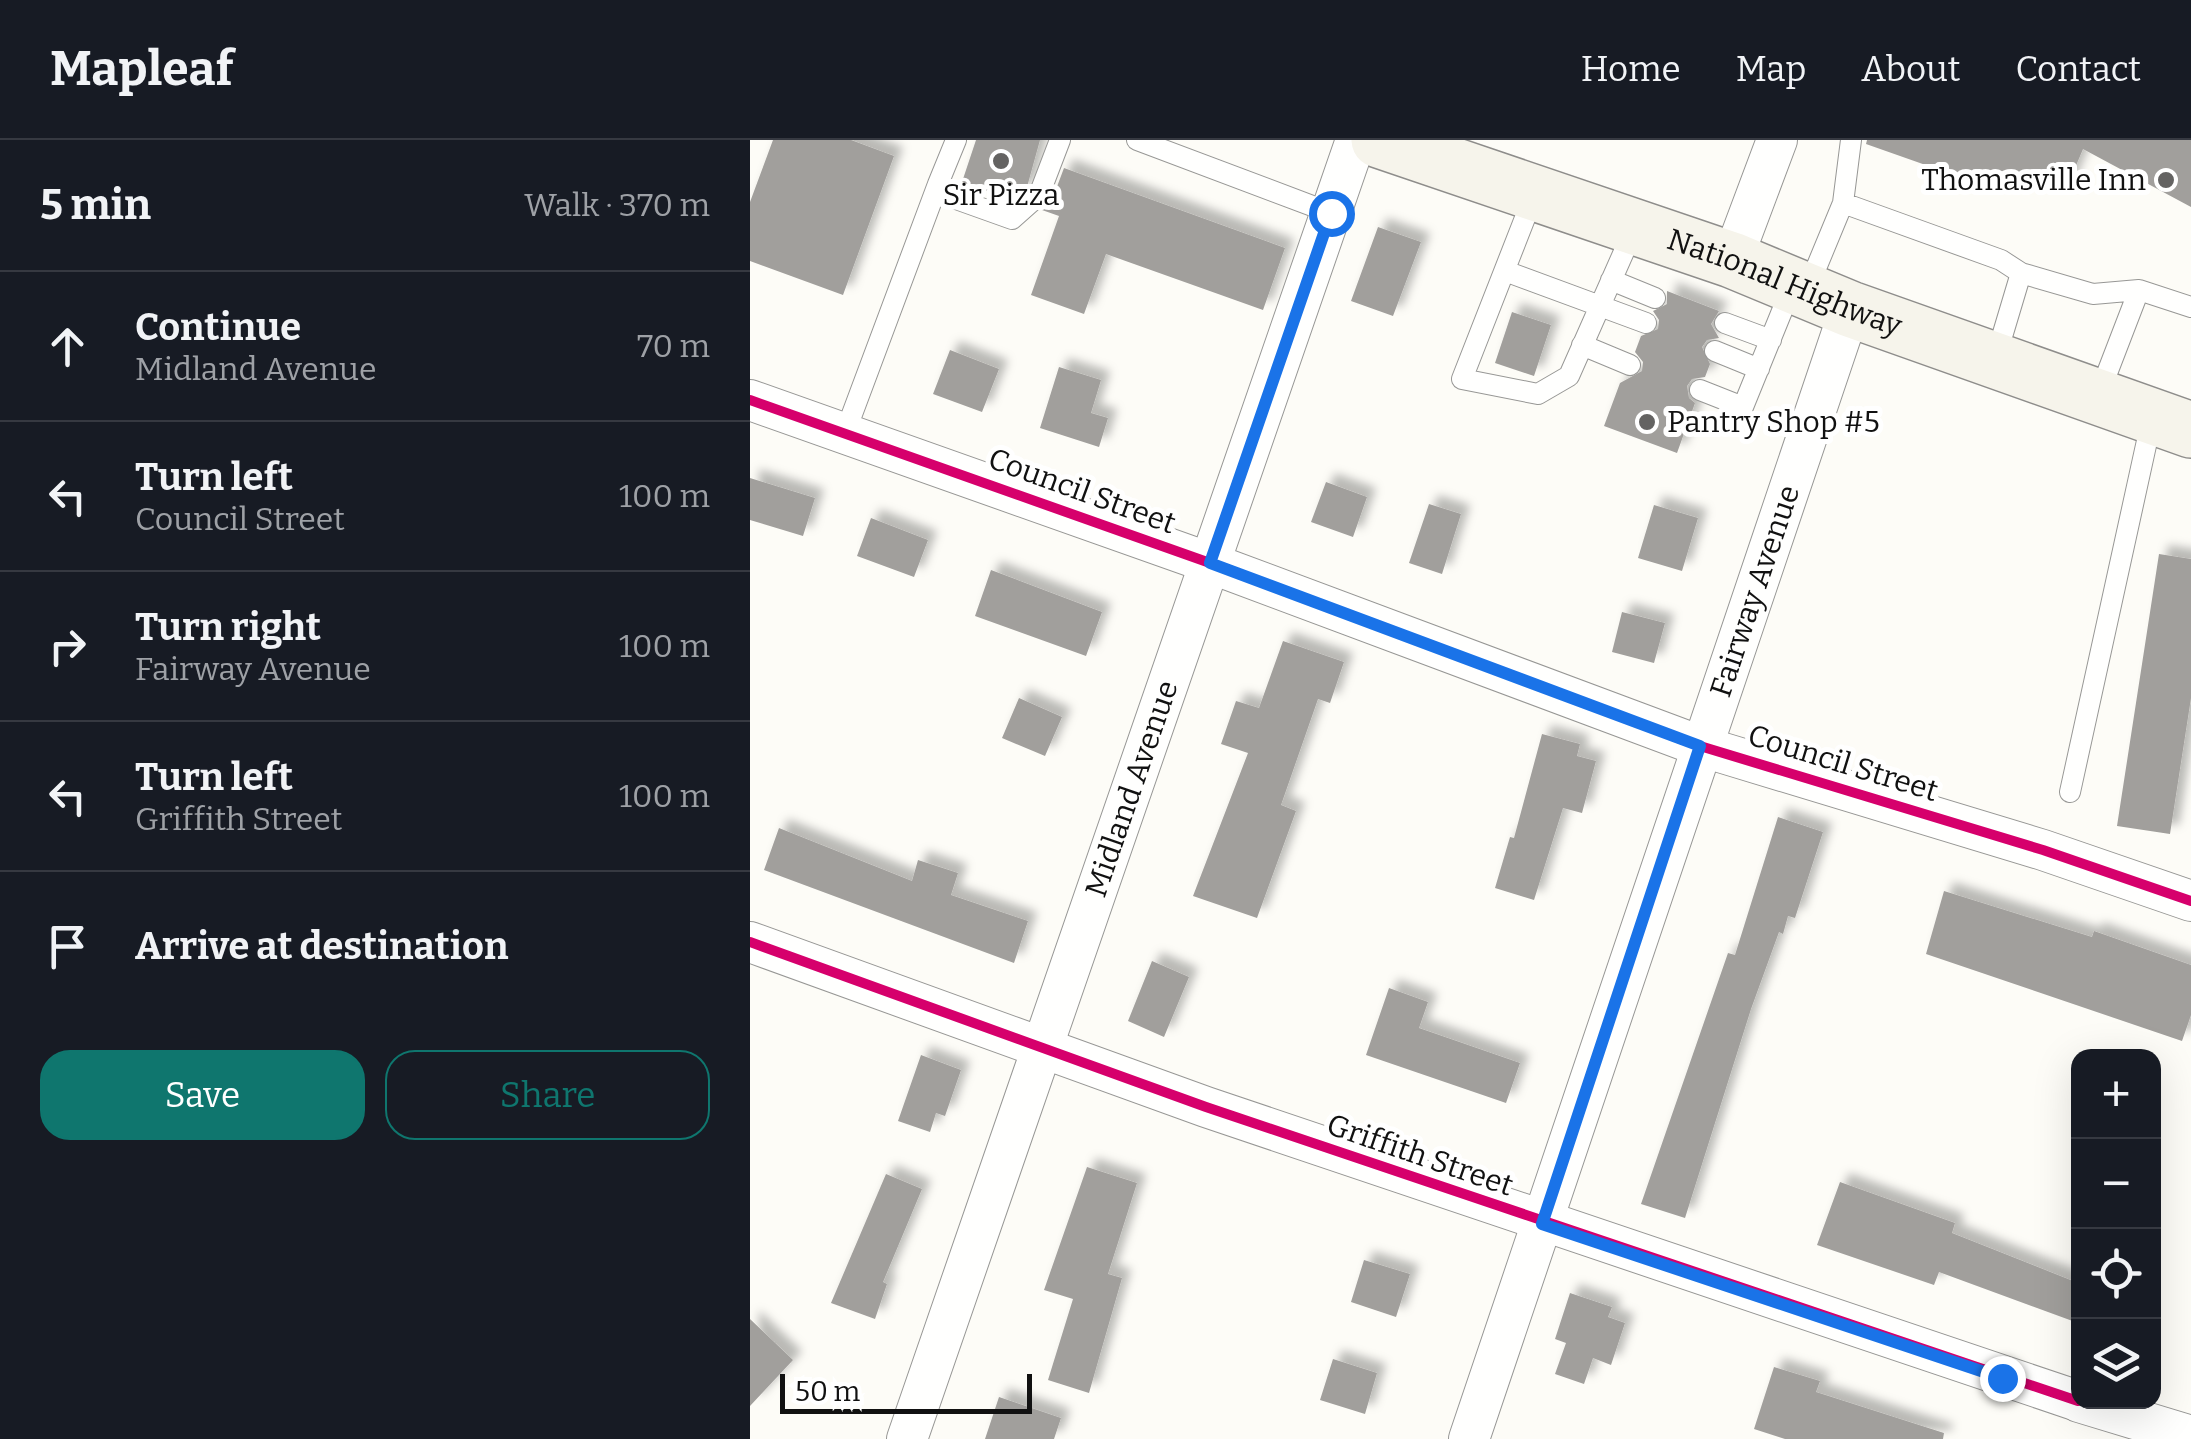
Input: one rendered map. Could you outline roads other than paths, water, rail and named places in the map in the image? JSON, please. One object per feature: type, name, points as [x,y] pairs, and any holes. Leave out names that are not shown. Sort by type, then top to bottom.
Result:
[{"type":"main road","name":"National Highway","points":[[1379,140],[1732,260],[1817,296],[2172,423]]},
{"type":"street","name":"Midland Avenue","points":[[907,1439],[1356,140]]},
{"type":"street","points":[[1732,260],[1777,140]]},
{"type":"street","name":"Fairway Avenue","points":[[1469,1439],[1700,746],[1817,296]]},
{"type":"street","name":"Council Street","points":[[750,400],[1210,563],[1700,746],[2043,850],[2191,901]]},
{"type":"street","name":"Griffith Street","points":[[750,942],[1042,1045],[1206,1108],[1542,1224],[2071,1398]]},
{"type":"street","name":"Griffith Street","points":[[2105,1409],[2191,1436]]},
{"type":"lane","points":[[845,433],[956,140]]},
{"type":"lane","points":[[938,184],[956,199],[1012,219],[1039,195],[1060,140]]},
{"type":"lane","points":[[1136,140],[1331,213]]},
{"type":"lane","points":[[1700,390],[1743,407],[1770,340],[1817,296],[1843,202],[1851,140]]},
{"type":"lane","points":[[1535,193],[1462,379],[1538,394],[1569,376],[1634,227]]},
{"type":"lane","points":[[1843,202],[2001,260],[2021,274],[2092,294],[2139,290],[2191,308]]},
{"type":"lane","points":[[1504,270],[1646,323]]},
{"type":"lane","points":[[1995,360],[2021,274]]},
{"type":"lane","points":[[1611,280],[1655,298]]},
{"type":"lane","points":[[2098,396],[2139,290]]},
{"type":"lane","points":[[1725,323],[1770,340]]},
{"type":"lane","points":[[1582,345],[1630,365]]},
{"type":"lane","points":[[1714,351],[1759,369]]},
{"type":"lane","points":[[2070,792],[2172,423]]},
{"type":"place","name":"Sir Pizza","points":[[1001,161]]},
{"type":"place","name":"Thomasville Inn","points":[[2166,180]]},
{"type":"place","name":"Pantry Shop #5","points":[[1647,422]]}]
